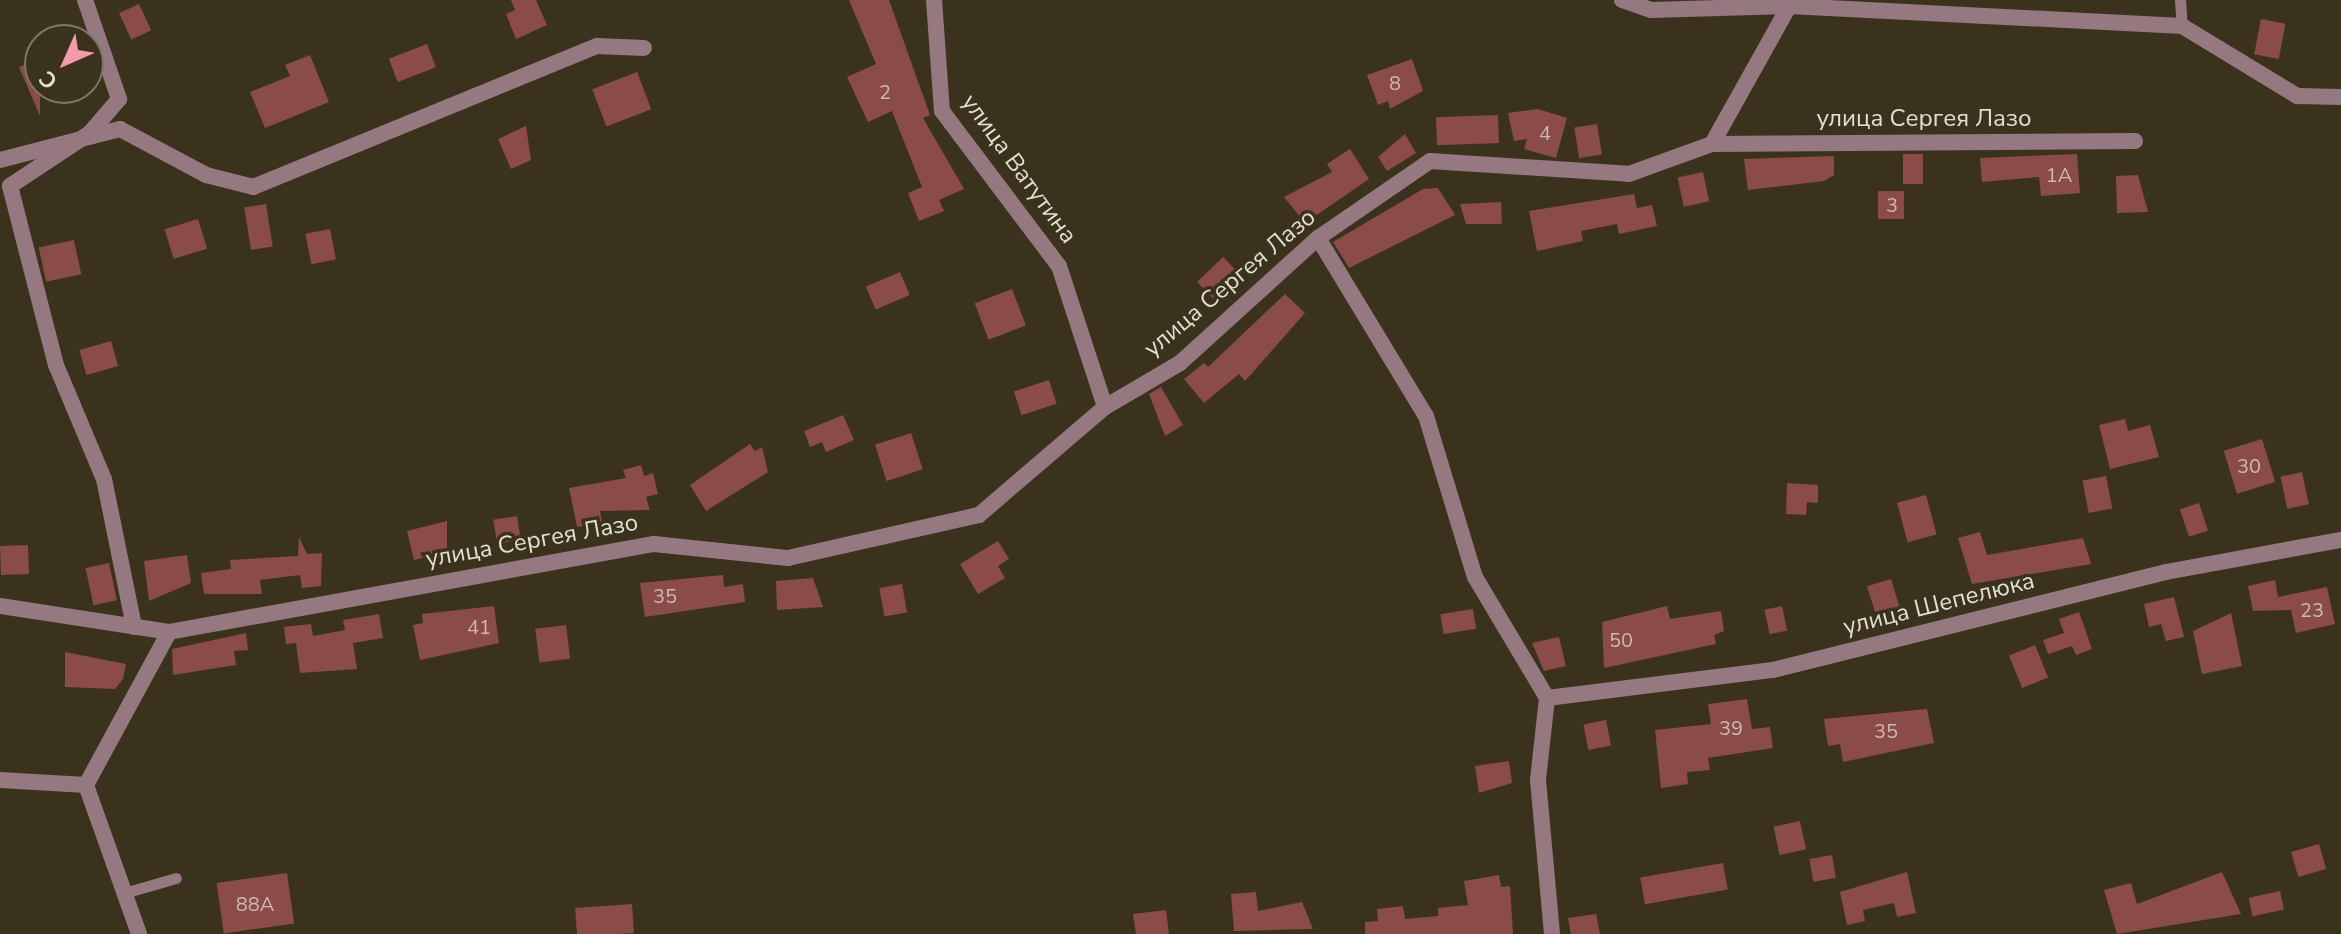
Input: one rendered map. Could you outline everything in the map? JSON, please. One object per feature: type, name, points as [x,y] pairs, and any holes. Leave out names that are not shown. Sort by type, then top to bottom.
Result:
[{"type":"street","points":[[85,0],[119,99],[90,133],[10,186],[56,365],[104,479],[134,627]]},
{"type":"street","name":"улица Ватутина","points":[[934,0],[942,111],[1059,266],[1105,407]]},
{"type":"street","points":[[1622,0],[1651,10],[1934,6],[2182,26],[2297,96],[2341,97]]},
{"type":"street","points":[[1712,144],[1789,6]]},
{"type":"street","points":[[0,160],[90,133],[120,129],[206,175],[253,187],[597,46],[644,48]]},
{"type":"street","name":"улица Сергея Лазо","points":[[0,606],[169,632],[654,544],[788,558],[979,515],[1105,407],[1180,363],[1318,238],[1430,161],[1629,174],[1712,144],[2135,141]]},
{"type":"street","points":[[1318,238],[1426,416],[1475,577],[1547,698],[1538,780],[1552,934]]},
{"type":"street","name":"улица Шепелюка","points":[[1547,698],[1773,670],[2166,572],[2341,540]]},
{"type":"street","points":[[139,934],[86,785],[169,632]]},
{"type":"street","points":[[0,780],[86,785]]},
{"type":"lane","points":[[2180,0],[2182,26]]},
{"type":"lane","points":[[124,893],[176,878]]},
{"type":"building","points":[[511,0],[536,0],[547,25],[516,39],[506,14],[515,10]]},
{"type":"building","points":[[849,0],[889,0],[930,115],[923,118],[964,189],[939,200],[944,211],[919,221],[908,193],[922,187],[892,111],[868,122],[847,77],[876,64]]},
{"type":"building","points":[[139,4],[151,30],[131,40],[119,13]]},
{"type":"building","points":[[2261,19],[2286,24],[2279,59],[2254,54]]},
{"type":"building","points":[[427,44],[436,67],[398,82],[389,59]]},
{"type":"building","points":[[310,55],[329,102],[265,128],[250,92],[290,76],[285,65]]},
{"type":"building","points":[[1412,59],[1423,91],[1390,109],[1388,101],[1378,105],[1367,75]]},
{"type":"building","points":[[637,72],[651,109],[607,127],[592,89]]},
{"type":"building","points":[[1538,109],[1567,118],[1556,158],[1524,149],[1527,139],[1514,141],[1508,113]]},
{"type":"building","points":[[1498,115],[1499,143],[1437,145],[1436,117]]},
{"type":"building","points":[[1597,124],[1602,155],[1579,158],[1574,128]]},
{"type":"building","points":[[526,126],[531,160],[511,169],[498,139]]},
{"type":"building","points":[[1405,134],[1416,153],[1387,171],[1378,157]]},
{"type":"building","points":[[1350,149],[1369,179],[1305,223],[1284,197],[1332,172],[1327,164]]},
{"type":"building","points":[[1903,154],[1923,154],[1923,184],[1903,184]]},
{"type":"building","points":[[2077,154],[2080,193],[2041,196],[2039,177],[1982,182],[1980,158]]},
{"type":"building","points":[[1834,156],[1834,175],[1824,181],[1748,190],[1744,159]]},
{"type":"building","points":[[1703,172],[1709,201],[1684,207],[1678,177]]},
{"type":"building","points":[[2138,175],[2148,212],[2117,213],[2116,176]]},
{"type":"building","points":[[1438,188],[1455,215],[1349,268],[1333,242],[1423,189]]},
{"type":"building","points":[[1878,191],[1904,191],[1904,219],[1878,219]]},
{"type":"building","points":[[1634,194],[1637,208],[1652,205],[1657,226],[1619,234],[1617,224],[1581,231],[1583,241],[1537,251],[1529,211]]},
{"type":"building","points":[[1501,202],[1502,224],[1466,224],[1460,204]]},
{"type":"building","points":[[266,204],[273,246],[251,250],[244,207]]},
{"type":"building","points":[[198,219],[207,249],[174,259],[165,229]]},
{"type":"building","points":[[330,229],[336,259],[311,264],[305,234]]},
{"type":"building","points":[[74,240],[81,274],[46,282],[39,247]]},
{"type":"building","points":[[1223,257],[1243,278],[1217,303],[1197,282]]},
{"type":"building","points":[[900,272],[910,295],[876,309],[866,286]]},
{"type":"building","points":[[1012,289],[1026,325],[989,340],[975,303]]},
{"type":"building","points":[[1285,294],[1305,313],[1245,381],[1239,374],[1204,403],[1184,379],[1204,363],[1208,367]]},
{"type":"building","points":[[111,341],[118,366],[86,375],[79,350]]},
{"type":"building","points":[[1049,380],[1057,404],[1022,415],[1014,391]]},
{"type":"building","points":[[1161,387],[1183,425],[1165,436],[1149,394]]},
{"type":"building","points":[[843,415],[854,440],[826,452],[822,442],[810,447],[804,431]]},
{"type":"building","points":[[2125,419],[2128,431],[2150,425],[2159,457],[2110,469],[2099,425]]},
{"type":"building","points":[[911,433],[923,469],[887,481],[875,445]]},
{"type":"building","points":[[2262,439],[2275,482],[2237,494],[2224,451]]},
{"type":"building","points":[[750,444],[755,451],[762,447],[768,472],[706,511],[690,485]]},
{"type":"building","points":[[641,465],[644,476],[653,473],[658,494],[646,497],[650,510],[600,511],[602,523],[577,527],[569,488],[626,478],[623,470]]},
{"type":"building","points":[[2302,472],[2309,504],[2287,509],[2280,477]]},
{"type":"building","points":[[2106,476],[2112,508],[2089,513],[2082,481]]},
{"type":"building","points":[[1787,483],[1818,485],[1818,503],[1807,502],[1806,515],[1786,514]]},
{"type":"building","points":[[1926,495],[1937,535],[1908,542],[1897,503]]},
{"type":"building","points":[[2199,503],[2208,531],[2189,537],[2180,509]]},
{"type":"building","points":[[517,516],[521,540],[497,543],[493,520]]},
{"type":"building","points":[[447,521],[447,552],[414,560],[407,531]]},
{"type":"building","points":[[1980,532],[1987,555],[2083,538],[2091,564],[1972,584],[1958,538]]},
{"type":"building","points":[[299,537],[307,554],[322,553],[321,586],[302,588],[300,575],[260,580],[262,594],[204,594],[201,573],[231,569],[230,560],[298,556]]},
{"type":"building","points":[[998,541],[1009,559],[998,566],[1005,578],[978,594],[960,564]]},
{"type":"building","points":[[28,545],[29,574],[1,575],[0,546]]},
{"type":"building","points":[[187,555],[191,583],[149,601],[144,561]]},
{"type":"building","points":[[109,563],[117,600],[93,605],[86,568]]},
{"type":"building","points":[[723,575],[724,587],[743,584],[745,602],[645,617],[640,583]]},
{"type":"building","points":[[813,578],[823,607],[777,610],[776,581]]},
{"type":"building","points":[[1891,579],[1900,608],[1876,615],[1867,586]]},
{"type":"building","points":[[2275,580],[2278,597],[2327,587],[2335,624],[2296,633],[2291,610],[2253,611],[2248,586]]},
{"type":"building","points":[[902,584],[907,613],[884,617],[879,588]]},
{"type":"building","points":[[2174,597],[2184,637],[2166,641],[2161,624],[2149,627],[2144,604]]},
{"type":"building","points":[[494,606],[499,643],[420,660],[413,625],[423,623],[422,614]]},
{"type":"building","points":[[1667,606],[1670,619],[1721,611],[1724,631],[1714,635],[1716,644],[1604,668],[1602,622]]},
{"type":"building","points":[[1782,606],[1787,630],[1770,634],[1764,610]]},
{"type":"building","points":[[1473,609],[1476,629],[1444,634],[1440,614]]},
{"type":"building","points":[[2079,612],[2092,649],[2076,655],[2072,646],[2048,654],[2043,640],[2064,633],[2059,619]]},
{"type":"building","points":[[2231,613],[2242,666],[2202,674],[2193,631]]},
{"type":"building","points":[[379,614],[383,638],[353,643],[357,669],[300,673],[296,643],[286,644],[284,627],[311,624],[313,636],[345,630],[343,620]]},
{"type":"building","points":[[566,625],[570,659],[539,663],[535,629]]},
{"type":"building","points":[[246,633],[248,650],[234,651],[236,665],[173,675],[172,649]]},
{"type":"building","points":[[1559,637],[1566,666],[1544,671],[1532,643]]},
{"type":"building","points":[[2035,645],[2048,677],[2022,688],[2009,655]]},
{"type":"building","points":[[65,652],[126,664],[123,679],[115,689],[65,687]]},
{"type":"building","points":[[1747,699],[1752,729],[1770,727],[1773,748],[1708,758],[1710,770],[1687,772],[1688,784],[1661,788],[1655,730],[1711,724],[1708,704]]},
{"type":"building","points":[[1927,709],[1934,743],[1843,762],[1840,744],[1828,746],[1824,719]]},
{"type":"building","points":[[1606,720],[1611,746],[1588,750],[1583,724]]},
{"type":"building","points":[[1509,761],[1512,783],[1479,793],[1475,766]]},
{"type":"building","points":[[1800,821],[1806,849],[1780,855],[1774,827]]},
{"type":"building","points":[[2319,844],[2326,869],[2298,877],[2291,852]]},
{"type":"building","points":[[1832,855],[1836,878],[1813,882],[1809,859]]},
{"type":"building","points":[[1723,863],[1728,890],[1645,904],[1640,878]]},
{"type":"building","points":[[1907,872],[1916,913],[1897,917],[1894,903],[1863,910],[1865,921],[1847,925],[1840,892]]},
{"type":"building","points":[[2222,872],[2241,914],[2117,934],[2104,890],[2131,883],[2137,904]]},
{"type":"building","points":[[287,873],[294,924],[224,933],[217,883]]},
{"type":"building","points":[[1499,875],[1501,887],[1510,886],[1513,934],[1365,934],[1365,922],[1378,921],[1377,909],[1403,906],[1405,919],[1438,916],[1438,908],[1468,905],[1464,881]]},
{"type":"building","points":[[2280,891],[2284,910],[2253,916],[2249,898]]},
{"type":"building","points":[[1256,892],[1258,911],[1302,902],[1313,929],[1234,931],[1231,894]]},
{"type":"building","points":[[632,904],[634,933],[577,934],[575,908]]},
{"type":"building","points":[[1166,910],[1169,934],[1136,934],[1133,914]]},
{"type":"building","points":[[1596,914],[1600,934],[1571,934],[1568,918]]}]
